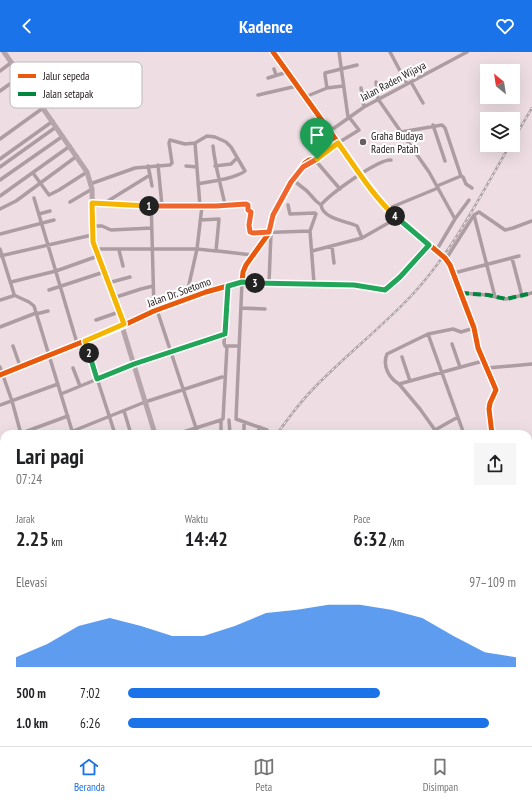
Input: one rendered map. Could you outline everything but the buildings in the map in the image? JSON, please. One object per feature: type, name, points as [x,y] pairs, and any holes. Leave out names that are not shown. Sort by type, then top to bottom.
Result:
[{"type":"street","points":[[4,52],[12,62]]},
{"type":"street","points":[[273,52],[360,174],[387,209],[446,259],[454,273],[474,328],[478,348],[496,390],[489,409],[492,430]]},
{"type":"street","points":[[269,283],[270,233],[273,215],[293,180],[309,160],[316,159],[358,130],[349,117],[343,86],[339,52]]},
{"type":"street","points":[[390,52],[423,103]]},
{"type":"street","name":"Jalan Raden Wijaya","points":[[330,131],[364,107],[466,52]]},
{"type":"street","points":[[0,71],[10,64]]},
{"type":"street","points":[[327,88],[324,75],[325,73],[357,65]]},
{"type":"street","points":[[274,69],[276,75]]},
{"type":"street","points":[[268,78],[287,72]]},
{"type":"street","points":[[376,82],[378,99],[430,172],[455,219]]},
{"type":"street","points":[[0,91],[10,84]]},
{"type":"street","points":[[258,95],[297,86]]},
{"type":"street","points":[[305,97],[327,88],[343,86]]},
{"type":"street","points":[[361,88],[364,107]]},
{"type":"street","points":[[0,139],[43,108],[87,172],[91,186],[92,235],[98,256],[119,312],[155,430]]},
{"type":"street","points":[[0,159],[53,121]]},
{"type":"street","points":[[401,132],[433,125],[442,125],[445,128],[461,176],[466,184],[472,188]]},
{"type":"street","points":[[433,125],[445,162]]},
{"type":"street","points":[[0,167],[57,127]]},
{"type":"street","points":[[0,180],[63,136]]},
{"type":"street","points":[[70,202],[91,186],[135,168],[172,164],[169,143],[170,140],[185,144],[195,143],[207,136],[215,137],[226,142],[245,171],[241,174],[220,180],[198,184]]},
{"type":"street","points":[[188,299],[188,289],[197,249],[201,206],[195,143]]},
{"type":"street","points":[[0,196],[70,146]]},
{"type":"street","points":[[213,146],[215,166],[220,180],[225,205]]},
{"type":"street","points":[[0,209],[16,201],[77,156]]},
{"type":"street","points":[[215,166],[231,164],[237,158]]},
{"type":"street","points":[[316,159],[340,189]]},
{"type":"street","points":[[321,205],[360,174],[379,162],[391,160]]},
{"type":"street","points":[[158,165],[162,206]]},
{"type":"street","points":[[148,166],[152,186]]},
{"type":"street","points":[[186,166],[196,166]]},
{"type":"street","points":[[33,173],[48,194],[52,195],[87,172]]},
{"type":"street","points":[[102,204],[150,174]]},
{"type":"street","points":[[387,209],[461,176]]},
{"type":"street","points":[[293,180],[307,191],[321,205],[322,209],[332,218],[357,226],[362,238]]},
{"type":"street","points":[[34,198],[77,343]]},
{"type":"street","points":[[151,198],[155,311],[171,351],[182,390],[197,430]]},
{"type":"street","points":[[436,251],[455,219],[469,200]]},
{"type":"street","points":[[92,203],[151,206],[248,204],[248,210],[251,212],[249,225],[250,232],[270,233],[310,231]]},
{"type":"street","points":[[288,205],[290,214],[316,213],[310,231],[314,283]]},
{"type":"street","points":[[39,214],[50,211]]},
{"type":"street","points":[[446,259],[474,215],[479,212],[505,230],[532,221]]},
{"type":"street","points":[[474,215],[495,297]]},
{"type":"street","points":[[312,251],[362,238],[397,218]]},
{"type":"street","points":[[96,249],[197,249],[216,251],[219,219],[200,220]]},
{"type":"street","points":[[0,234],[54,220]]},
{"type":"street","points":[[92,226],[102,226],[111,230],[152,228]]},
{"type":"street","points":[[236,419],[238,346],[244,270],[252,255],[270,233]]},
{"type":"street","points":[[1,256],[92,235]]},
{"type":"street","points":[[242,282],[354,285],[385,290],[400,277],[429,245]]},
{"type":"street","points":[[332,246],[334,263]]},
{"type":"street","points":[[0,249],[14,295]]},
{"type":"street","points":[[119,250],[123,266]]},
{"type":"street","points":[[218,251],[252,255]]},
{"type":"street","points":[[11,282],[56,271],[98,256]]},
{"type":"street","points":[[454,273],[487,263],[519,256]]},
{"type":"street","points":[[512,258],[522,296]]},
{"type":"street","points":[[48,290],[104,272]]},
{"type":"street","points":[[108,283],[130,277]]},
{"type":"street","name":"Jalan Dr. Soetomo","points":[[1,374],[85,341],[155,311],[211,290],[242,282]]},
{"type":"street","points":[[113,298],[153,286]]},
{"type":"street","points":[[221,430],[227,346],[224,344],[228,286]]},
{"type":"street","points":[[461,293],[488,295],[506,299],[532,293]]},
{"type":"street","points":[[0,300],[14,295],[34,306],[72,430]]},
{"type":"street","points":[[241,308],[265,309]]},
{"type":"street","points":[[0,327],[36,313],[48,311]]},
{"type":"street","points":[[96,320],[119,312]]},
{"type":"street","points":[[458,417],[434,430],[420,409],[399,384],[391,378],[384,363],[387,354],[428,334],[455,329],[461,332],[474,328]]},
{"type":"street","points":[[61,394],[134,364],[225,334]]},
{"type":"street","points":[[428,334],[463,430]]},
{"type":"street","points":[[85,341],[114,430]]},
{"type":"street","points":[[452,344],[460,366]]},
{"type":"street","points":[[12,346],[20,366]]},
{"type":"street","points":[[227,346],[238,346]]},
{"type":"street","points":[[402,357],[410,381]]},
{"type":"street","points":[[399,384],[460,366],[483,361]]},
{"type":"street","points":[[487,368],[532,364]]},
{"type":"street","points":[[0,367],[1,374],[12,401],[19,430]]},
{"type":"street","points":[[73,368],[80,386]]},
{"type":"street","points":[[78,430],[145,402],[222,377]]},
{"type":"street","points":[[0,405],[58,384]]},
{"type":"street","points":[[124,411],[130,430]]},
{"type":"street","points":[[31,430],[68,416]]},
{"type":"street","points":[[188,430],[222,420],[236,419],[267,430]]},
{"type":"street","points":[[229,420],[230,430]]},
{"type":"street","points":[[244,422],[244,430]]},
{"type":"railway","points":[[520,128],[532,108]]},
{"type":"railway","points":[[280,430],[310,392],[400,307],[427,278],[465,223],[506,152]]},
{"type":"marked path","points":[[293,283],[354,285],[385,290],[429,245]]},
{"type":"marked path","points":[[461,293],[488,295],[506,299],[532,293]]},
{"type":"cycle path","points":[[273,52],[387,209],[445,258],[450,265],[474,328],[478,348],[496,390],[489,409],[492,430]]},
{"type":"cycle path","points":[[0,375],[122,326],[154,311],[206,292],[242,282],[243,272],[246,265],[269,233],[273,215],[291,183],[305,163],[309,160],[317,159]]},
{"type":"place","name":"Graha Budaya Raden Patah","points":[[363,142]]},
{"type":"route","points":[[338,143],[387,209],[429,245],[400,277],[385,290],[354,285],[314,283],[242,282],[228,286],[225,334],[134,364],[97,379],[85,341],[124,324],[93,242],[92,203],[162,206],[216,206],[246,204],[248,205],[248,210],[251,212],[249,225],[250,232],[269,232],[273,215],[291,182],[303,167],[317,159],[338,143]]}]
